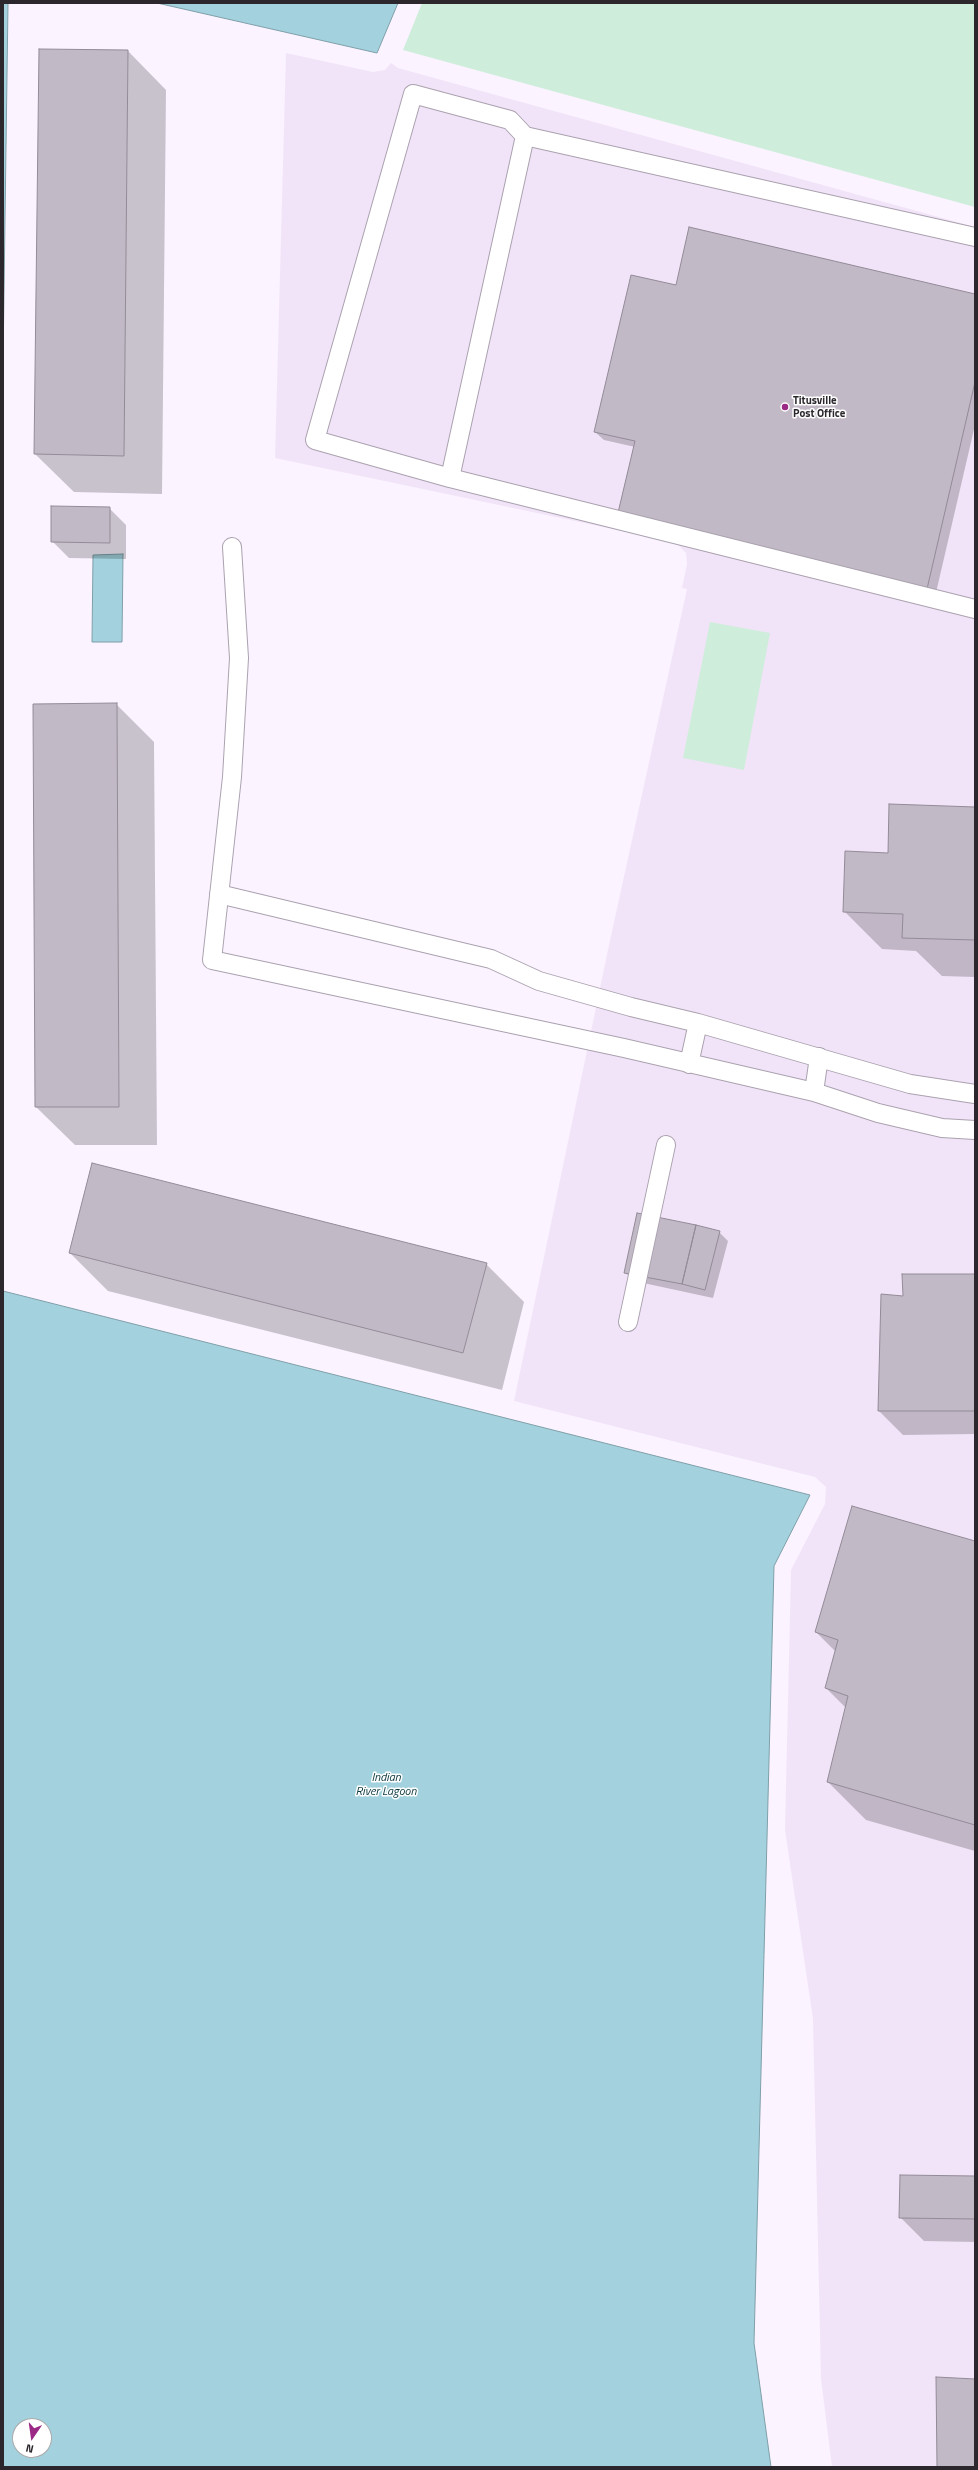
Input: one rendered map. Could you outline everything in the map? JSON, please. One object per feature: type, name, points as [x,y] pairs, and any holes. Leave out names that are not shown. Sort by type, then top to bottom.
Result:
[{"type":"lane","points":[[975,237],[525,136],[510,120],[412,94],[315,440],[450,478],[975,609]]},
{"type":"lane","points":[[450,478],[525,136]]},
{"type":"lane","points":[[232,546],[240,658],[232,777],[212,960],[814,1092],[878,1113],[942,1128],[975,1130]]},
{"type":"lane","points":[[219,894],[491,958],[539,982],[631,1007],[698,1023],[910,1084],[975,1094]]},
{"type":"lane","points":[[689,1064],[698,1023]]},
{"type":"lane","points":[[814,1092],[819,1057]]},
{"type":"lane","points":[[628,1322],[666,1145]]},
{"type":"shaded area","points":[[286,53],[373,72],[385,70],[391,63],[398,68],[975,227],[975,2467],[832,2467],[821,2379],[813,2019],[785,1830],[791,1570],[825,1504],[826,1487],[815,1477],[514,1401],[609,945],[687,589],[682,588],[687,564],[686,553],[675,542],[275,458]]},
{"type":"green space","points":[[422,3],[975,3],[975,207],[403,50]]},
{"type":"green space","points":[[710,622],[770,633],[744,770],[683,758]]},
{"type":"water","points":[[3,3],[8,3],[3,363]]},
{"type":"water","points":[[157,3],[398,3],[377,53]]},
{"type":"water","points":[[123,554],[122,642],[92,642],[93,555]]},
{"type":"water","name":"Indian River Lagoon","points":[[3,1291],[810,1495],[774,1566],[754,2343],[771,2467],[3,2467]]},
{"type":"building","points":[[39,49],[128,50],[124,456],[34,454]]},
{"type":"building","name":"Titusville Post Office","points":[[689,227],[975,294],[975,382],[927,589],[617,517],[635,441],[594,432],[631,275],[676,285]]},
{"type":"building","points":[[51,506],[110,507],[110,543],[51,542]]},
{"type":"building","points":[[117,703],[119,1107],[35,1107],[33,704]]},
{"type":"building","points":[[889,804],[975,807],[975,940],[902,938],[903,914],[843,912],[845,851],[888,853]]},
{"type":"building","points":[[92,1163],[487,1263],[463,1353],[69,1253]]},
{"type":"building","points":[[637,1213],[696,1225],[682,1284],[624,1273]]},
{"type":"building","points":[[696,1225],[720,1231],[705,1290],[682,1284]]},
{"type":"building","points":[[902,1274],[975,1274],[975,1411],[878,1411],[881,1294],[903,1296]]},
{"type":"building","points":[[852,1506],[975,1541],[975,1825],[827,1782],[848,1696],[825,1688],[838,1640],[815,1632]]},
{"type":"building","points":[[900,2175],[975,2176],[975,2219],[899,2218]]},
{"type":"building","points":[[936,2377],[975,2379],[975,2467],[937,2467]]},
{"type":"place","name":"Titusville Post Office","points":[[785,407]]}]
